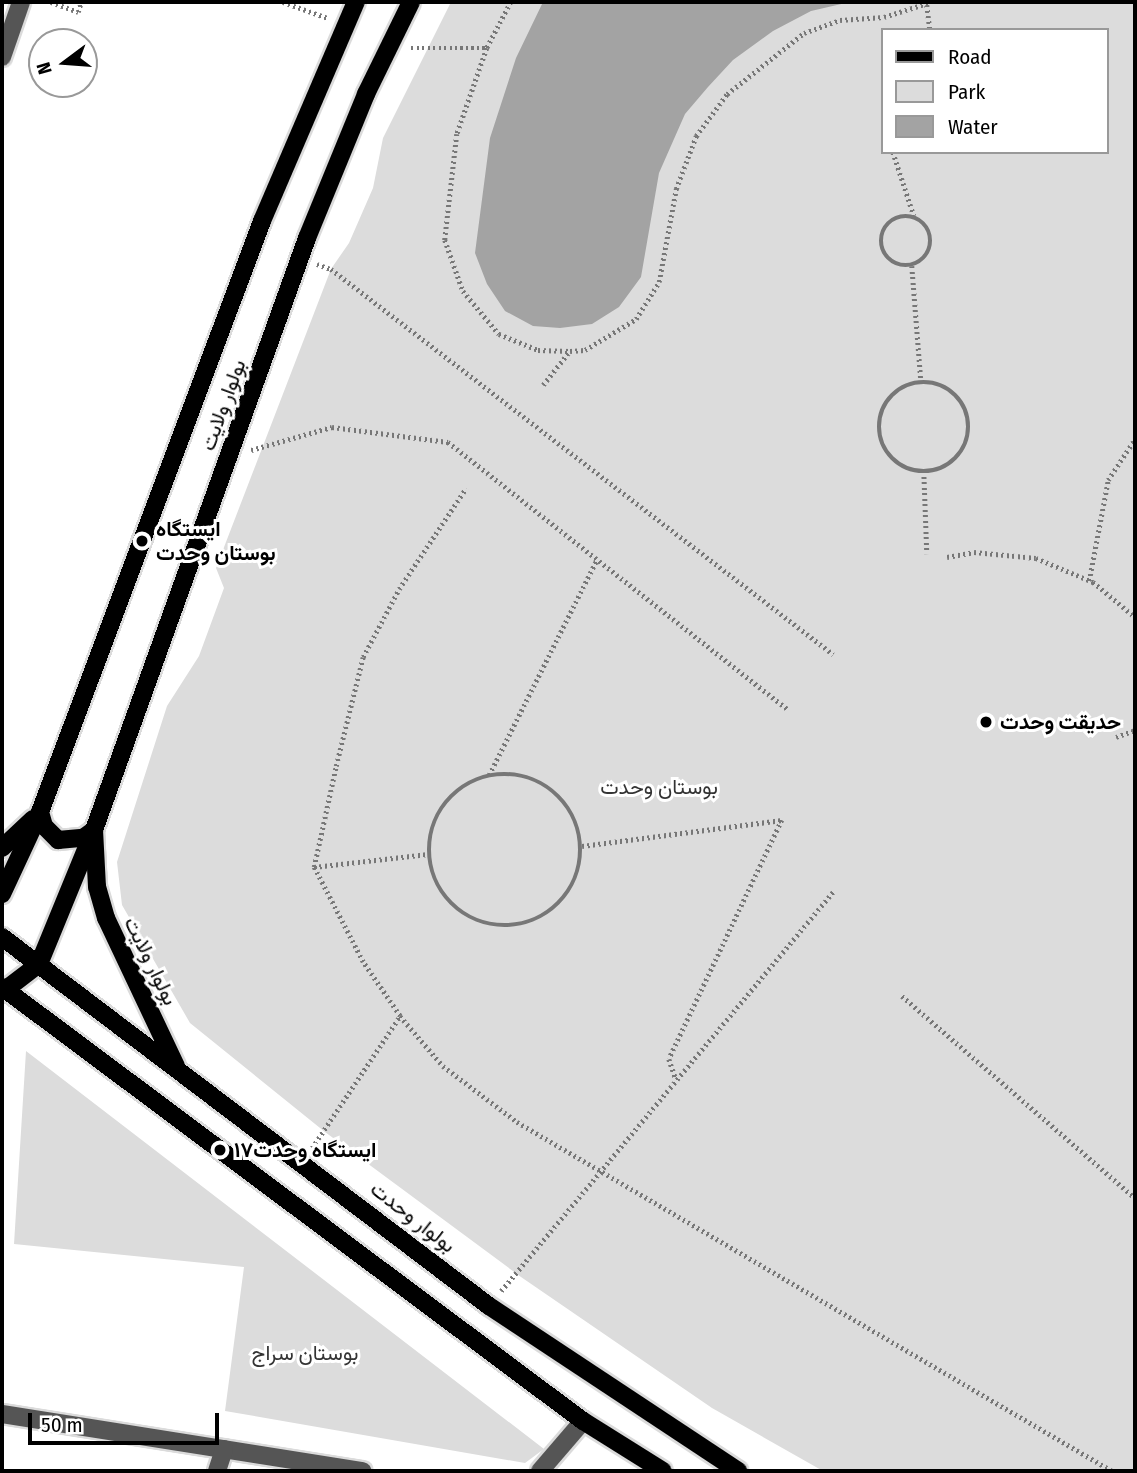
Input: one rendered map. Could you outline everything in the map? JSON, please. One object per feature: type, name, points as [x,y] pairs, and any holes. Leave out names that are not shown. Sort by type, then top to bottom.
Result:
[{"type":"main road","name":"بولوار ولایت","points":[[2,894],[40,812],[262,220],[343,24],[356,2]]},
{"type":"main road","name":"بولوار ولایت","points":[[39,964],[94,830],[300,257],[387,48],[411,2]]},
{"type":"main road","name":"بولوار ولایت","points":[[2,848],[40,812]]},
{"type":"main road","points":[[40,812],[44,825],[58,840],[83,838],[94,830]]},
{"type":"main road","name":"بولوار ولایت","points":[[94,830],[97,887],[106,918],[176,1066]]},
{"type":"main road","name":"بولوار وحدت","points":[[2,937],[302,1160],[489,1306],[738,1471]]},
{"type":"main road","points":[[39,964],[3,989],[583,1421],[663,1471]]},
{"type":"street","points":[[2,57],[21,2]]},
{"type":"street","points":[[2,1414],[363,1471]]},
{"type":"street","points":[[540,1471],[583,1421]]},
{"type":"street","points":[[218,1471],[224,1449]]},
{"type":"path","points":[[51,2],[78,12],[81,2]]},
{"type":"path","points":[[283,2],[343,24]]},
{"type":"path","points":[[511,2],[487,48],[457,134],[445,240],[463,291],[499,334],[538,350],[585,350],[635,319],[659,282],[676,189],[696,136],[727,94],[804,33],[840,20],[884,17],[929,3],[930,28]]},
{"type":"path","points":[[387,48],[487,48]]},
{"type":"path","points":[[894,154],[914,216],[926,225],[932,239],[926,257],[912,266],[893,263],[883,251],[880,237],[891,220],[914,216]]},
{"type":"path","points":[[300,257],[331,270],[833,654]]},
{"type":"path","points":[[912,266],[921,381]]},
{"type":"path","points":[[543,385],[570,351]]},
{"type":"path","points":[[921,381],[953,391],[969,416],[968,438],[957,458],[938,470],[924,471],[895,463],[879,439],[881,410],[901,387],[921,381]]},
{"type":"path","points":[[229,453],[261,448],[332,427],[449,442],[789,709]]},
{"type":"path","points":[[1089,580],[1108,480],[1135,439]]},
{"type":"path","points":[[924,471],[926,554]]},
{"type":"path","points":[[466,488],[399,589],[363,657],[314,867],[363,962],[400,1016],[443,1066],[517,1122],[1112,1471]]},
{"type":"path","points":[[947,557],[974,552],[1036,558],[1089,580],[1135,617]]},
{"type":"path","points":[[489,776],[596,560]]},
{"type":"path","points":[[1116,737],[1135,730]]},
{"type":"path","points":[[504,773],[532,778],[554,791],[574,816],[582,846],[578,875],[562,902],[539,920],[508,927],[479,923],[453,907],[435,881],[428,854],[434,821],[451,795],[475,779],[504,773]]},
{"type":"path","points":[[582,846],[782,820],[668,1059],[677,1079]]},
{"type":"path","points":[[314,867],[428,854]]},
{"type":"path","points":[[489,1306],[833,892]]},
{"type":"path","points":[[902,996],[1135,1198]]},
{"type":"path","points":[[302,1160],[325,1132],[400,1016]]},
{"type":"green space","name":"بوستان وحدت","points":[[451,2],[1135,2],[1135,1471],[823,1471],[712,1408],[521,1277],[325,1132],[190,1023],[122,905],[117,862],[167,706],[199,656],[224,588],[216,568],[331,269],[349,243],[373,188],[383,138]]},
{"type":"green space","name":"بوستان سراج","points":[[26,1051],[544,1449],[525,1463],[225,1411],[244,1267],[14,1244]]},
{"type":"water","points":[[543,2],[850,2],[811,11],[773,31],[733,60],[708,87],[685,114],[659,173],[641,277],[619,307],[592,324],[560,328],[533,326],[505,311],[487,284],[475,253],[490,138],[516,58]]},
{"type":"place","name":"ایستگاه بوستان وحدت","points":[[142,541]]},
{"type":"place","name":"حدیقت وحدت","points":[[986,722]]},
{"type":"place","name":"ایستگاه وحدت۱۷","points":[[220,1150]]}]
